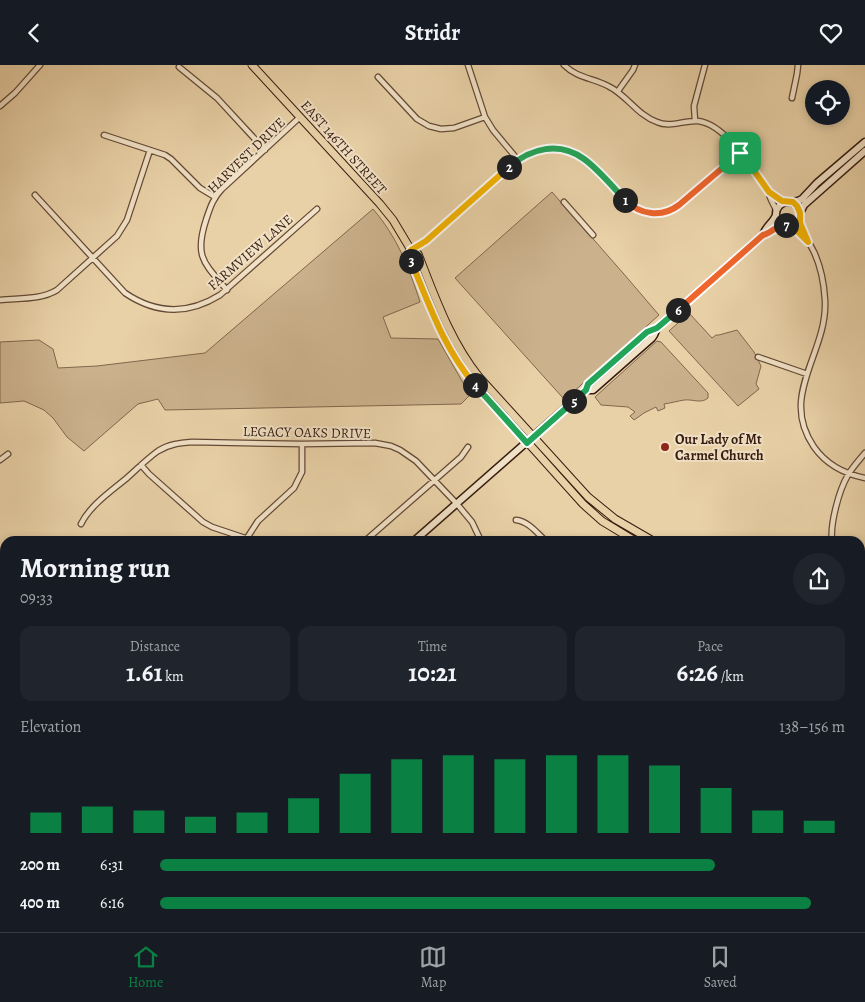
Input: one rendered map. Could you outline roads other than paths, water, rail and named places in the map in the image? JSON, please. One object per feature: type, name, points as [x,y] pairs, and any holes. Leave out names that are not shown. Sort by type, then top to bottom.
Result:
[{"type":"main road","name":"EAST 146TH STREET","points":[[252,65],[384,210],[396,225],[411,250]]},
{"type":"main road","points":[[626,536],[611,527],[576,497],[473,383],[453,355],[440,331],[410,258],[411,250],[418,254],[447,326],[464,357],[479,377],[581,490],[598,506],[643,536]]},
{"type":"street","points":[[0,106],[15,93],[40,65]]},
{"type":"street","points":[[468,65],[485,117],[493,130],[518,160]]},
{"type":"street","points":[[564,65],[578,76],[604,83],[618,91],[643,115],[655,122],[668,124],[694,121],[704,122],[715,127],[750,165],[769,192],[780,200],[797,206],[800,223],[822,275],[825,304],[822,329],[802,393],[802,422],[813,446],[823,457],[838,469],[848,474],[865,478]]},
{"type":"street","points":[[618,91],[635,65]]},
{"type":"street","points":[[694,121],[694,105],[705,65]]},
{"type":"street","points":[[792,98],[798,65]]},
{"type":"street","points":[[179,67],[217,98],[265,150]]},
{"type":"street","points":[[378,77],[417,119],[429,126],[441,129],[454,128],[485,117]]},
{"type":"street","name":"HARVEST DRIVE","points":[[227,290],[205,264],[200,246],[202,232],[211,205],[222,189],[300,117]]},
{"type":"street","points":[[104,135],[150,150],[170,159],[200,188],[215,197]]},
{"type":"street","points":[[420,536],[527,443],[586,390],[588,384],[647,332],[657,328],[763,235],[774,221],[780,205],[802,199],[817,183],[865,142]]},
{"type":"street","points":[[411,250],[426,241],[518,160],[532,152],[560,149],[576,154],[594,167],[632,206],[643,212],[654,214],[676,208],[740,153]]},
{"type":"street","points":[[0,299],[40,297],[52,293],[117,236],[127,220],[150,150]]},
{"type":"street","points":[[763,235],[770,233],[776,227],[796,222],[804,205],[865,151]]},
{"type":"street","points":[[769,192],[769,197],[775,205],[779,221],[796,229],[808,242]]},
{"type":"street","name":"FARMVIEW LANE","points":[[35,195],[125,293],[139,302],[155,308],[169,310],[193,308],[211,301],[227,290],[317,209]]},
{"type":"street","points":[[564,202],[594,235]]},
{"type":"street","points":[[758,357],[807,374]]},
{"type":"street","name":"LEGACY OAKS DRIVE","points":[[81,524],[90,510],[141,465],[169,445],[192,441],[302,444],[375,443],[400,449],[408,455],[457,504],[472,522],[479,536]]},
{"type":"street","points":[[248,536],[258,521],[294,488],[302,472],[302,444]]},
{"type":"street","points":[[371,536],[461,457],[468,447]]},
{"type":"street","points":[[832,536],[832,525],[836,509],[848,474],[865,453]]},
{"type":"street","points":[[0,460],[8,455]]},
{"type":"street","points":[[141,465],[203,522],[212,527],[241,536]]},
{"type":"street","points":[[516,520],[523,521],[540,536]]},
{"type":"place","name":"Our Lady of Mt Carmel Church","points":[[665,447]]}]
